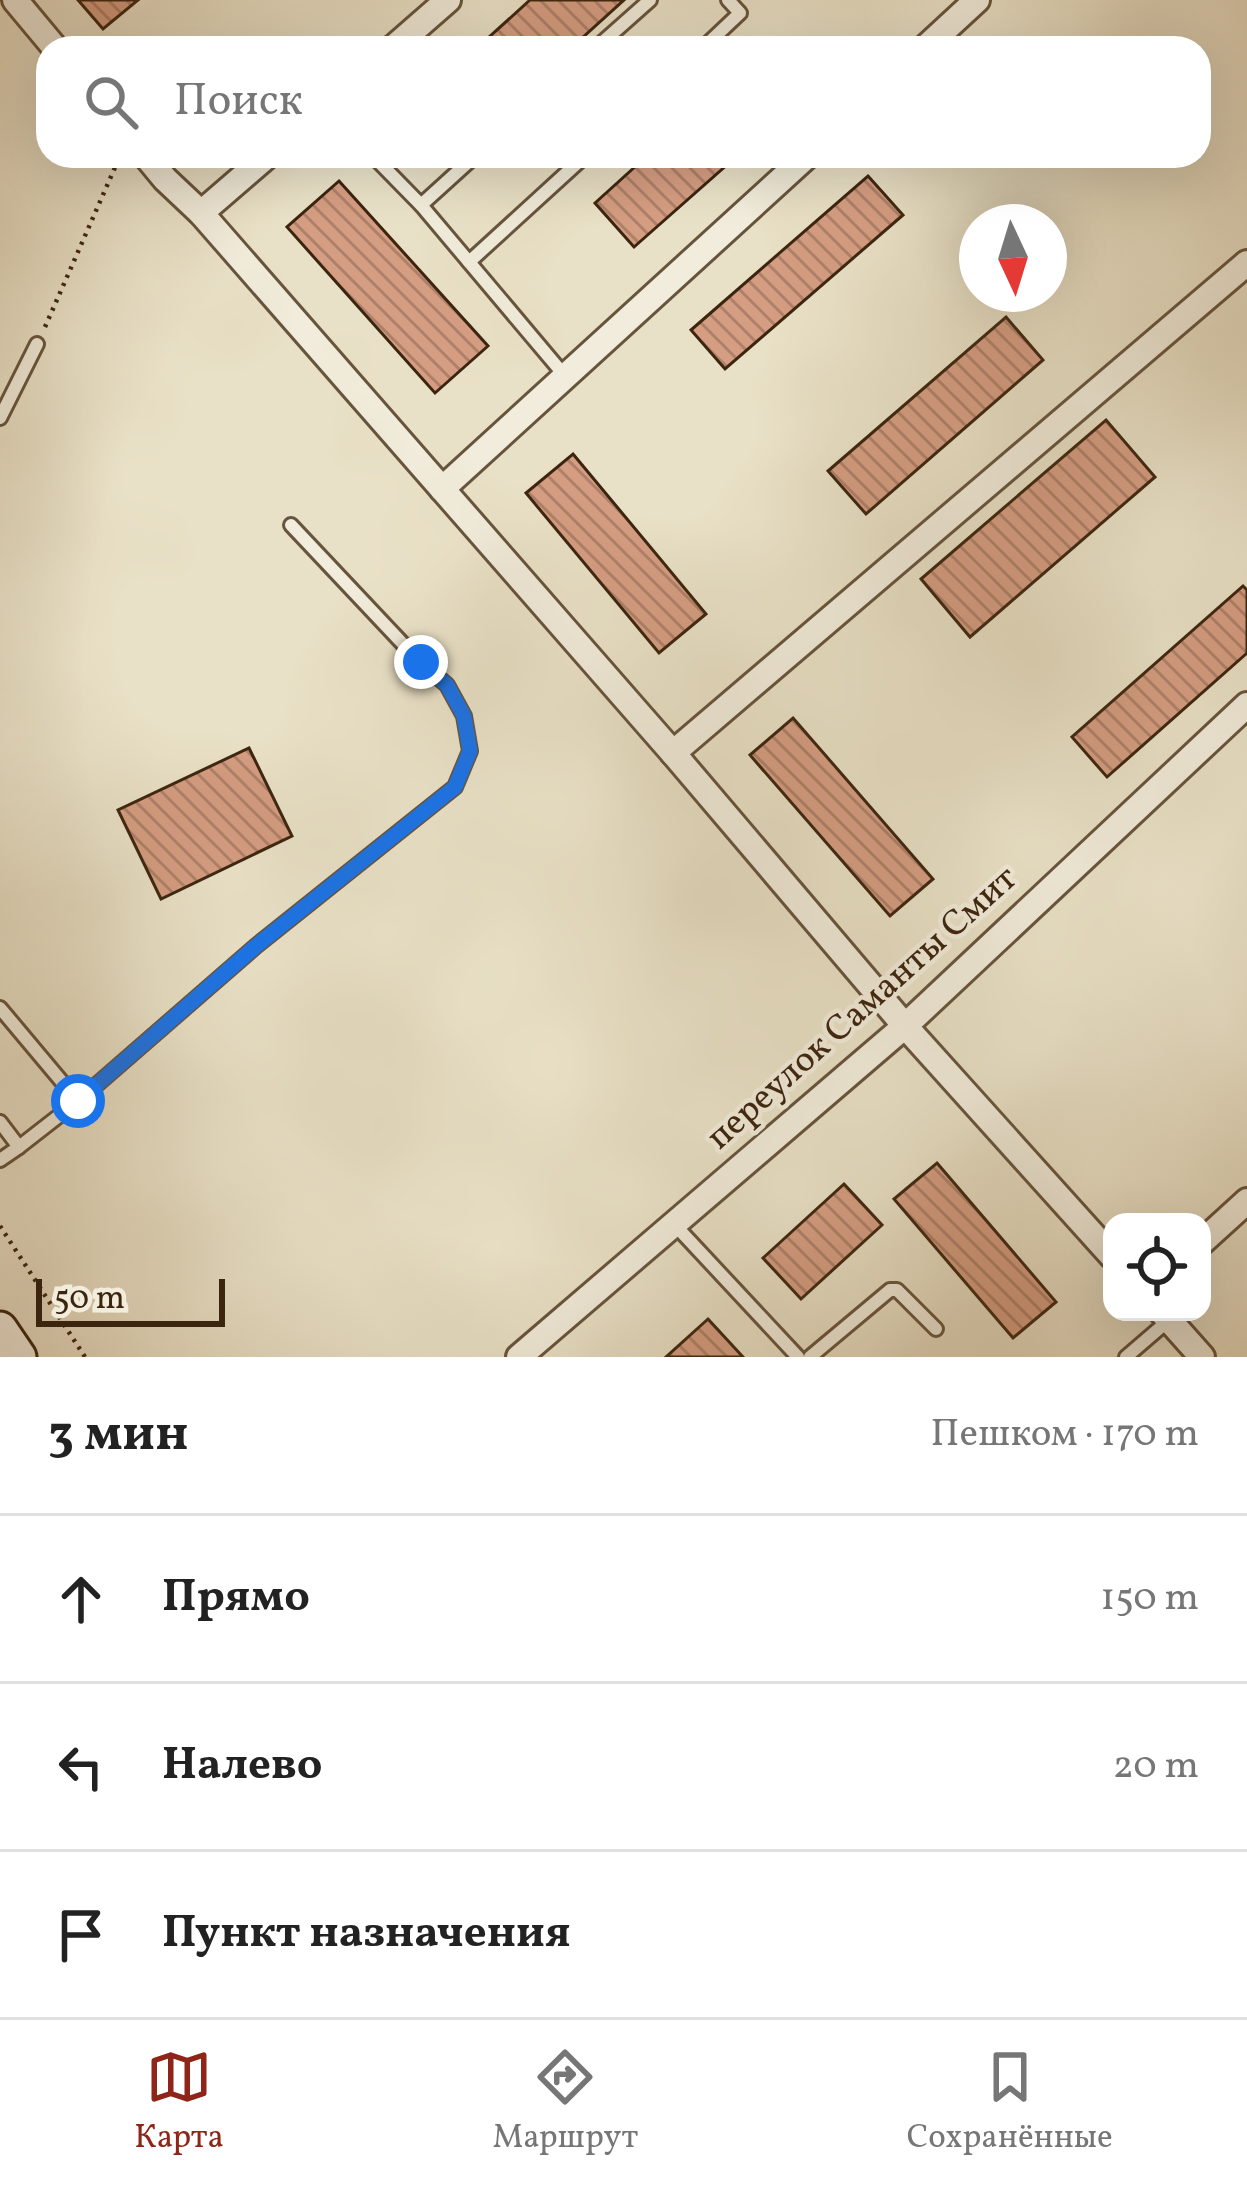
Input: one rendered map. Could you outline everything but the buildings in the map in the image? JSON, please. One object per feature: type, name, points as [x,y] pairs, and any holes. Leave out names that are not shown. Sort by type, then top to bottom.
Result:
[{"type":"street","points":[[15,0],[46,36]]},
{"type":"street","points":[[407,36],[448,0]]},
{"type":"street","points":[[938,36],[977,0]]},
{"type":"street","points":[[156,168],[201,213],[905,1026],[1103,1246]]},
{"type":"street","points":[[201,213],[253,168]]},
{"type":"street","points":[[442,489],[794,168]]},
{"type":"street","points":[[673,753],[1247,263]]},
{"type":"street","name":"переулок Саманты Смит","points":[[519,1357],[905,1026],[1247,705]]},
{"type":"street","points":[[1211,1234],[1247,1201]]},
{"type":"street","points":[[1170,1321],[1202,1357]]},
{"type":"street","points":[[0,1330],[19,1357]]},
{"type":"lane","points":[[610,36],[650,0]]},
{"type":"lane","points":[[716,36],[740,14],[728,0]]},
{"type":"lane","points":[[385,168],[566,376]]},
{"type":"lane","points":[[421,205],[462,168]]},
{"type":"lane","points":[[470,262],[572,168]]},
{"type":"lane","points":[[0,418],[37,344]]},
{"type":"lane","points":[[0,1160],[78,1101],[256,946],[455,787],[470,751],[464,716],[447,685],[291,525]]},
{"type":"lane","points":[[0,1008],[78,1101]]},
{"type":"lane","points":[[0,1122],[20,1148]]},
{"type":"lane","points":[[674,1224],[798,1357]]},
{"type":"lane","points":[[810,1357],[890,1290],[897,1291],[936,1329]]},
{"type":"lane","points":[[1126,1357],[1160,1321]]},
{"type":"path","points":[[37,344],[115,168]]},
{"type":"path","points":[[0,1226],[85,1357]]},
{"type":"route","points":[[78,1101],[330,884],[455,787],[470,751],[464,716],[447,685],[421,662]]}]
